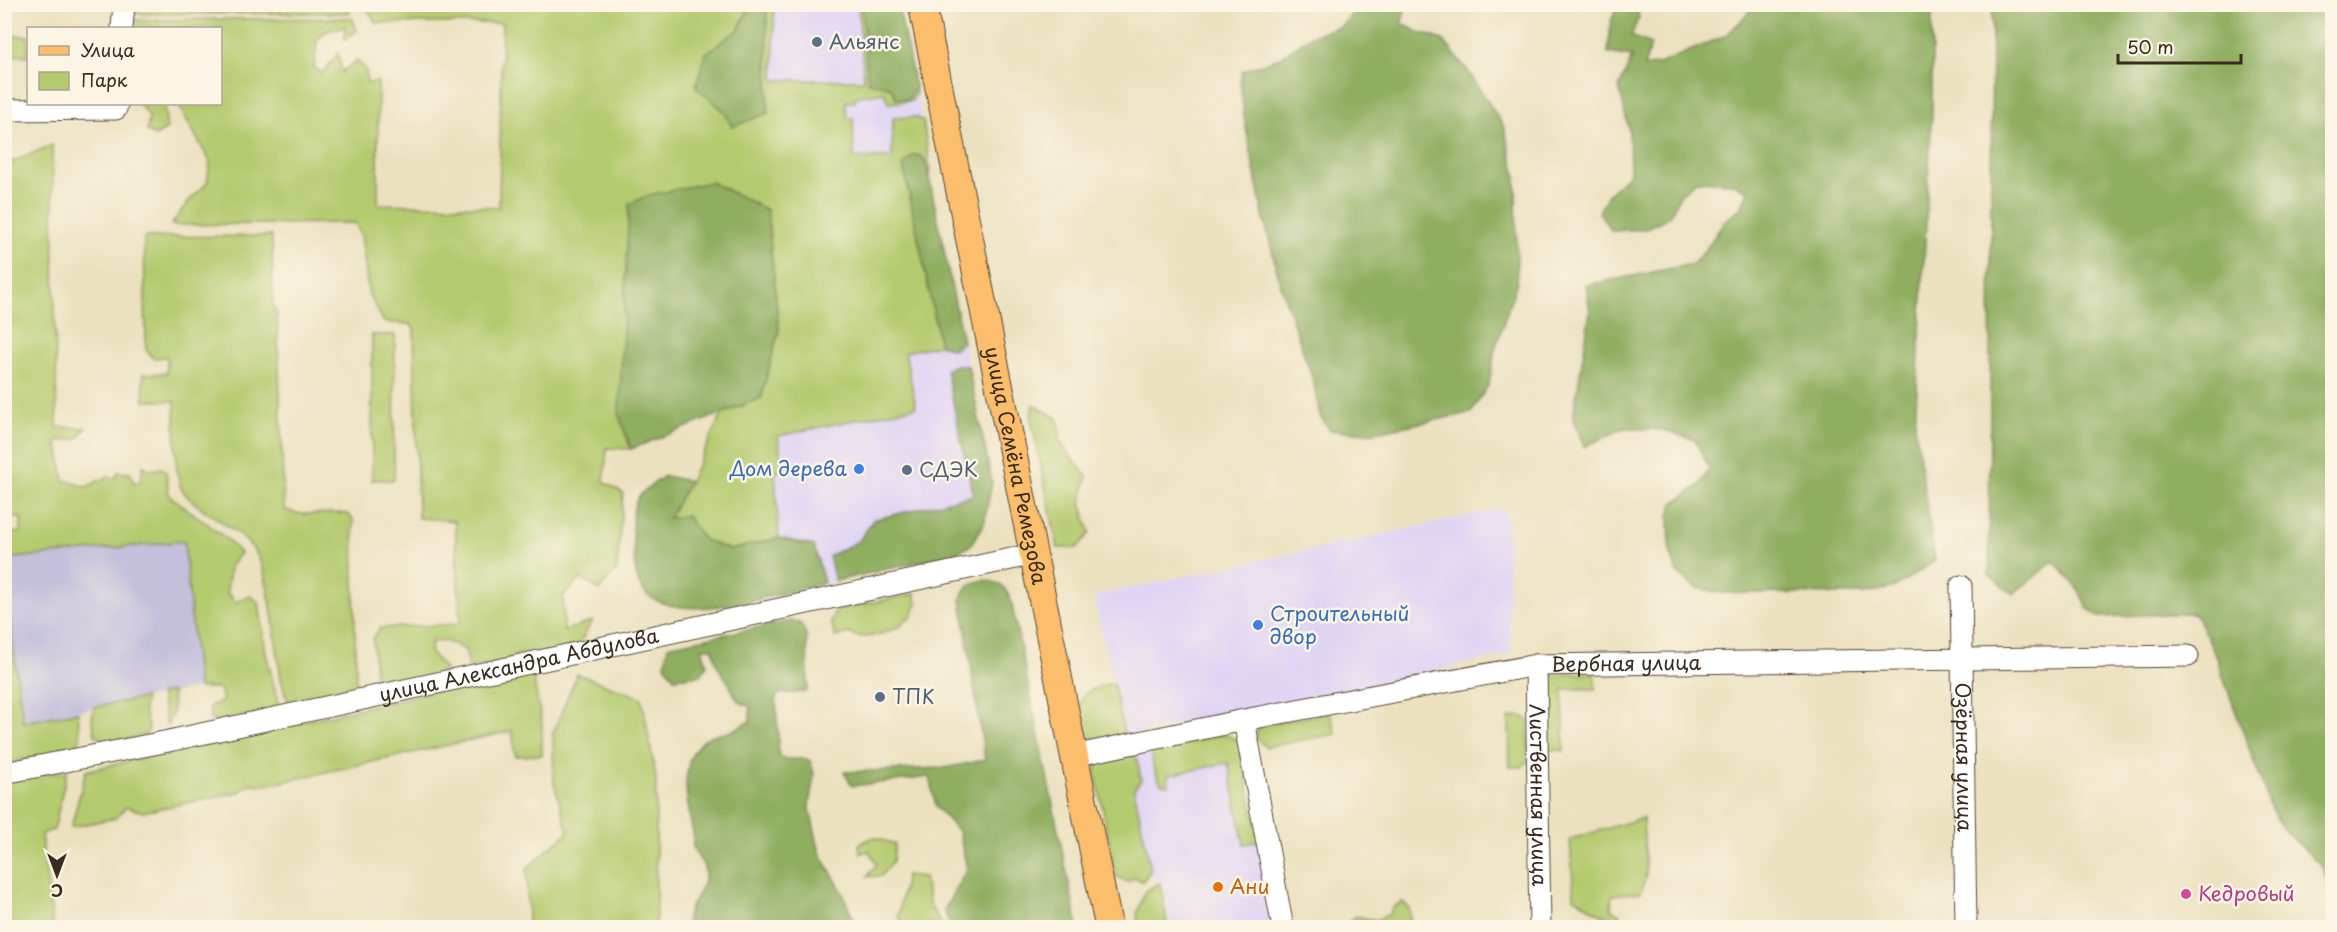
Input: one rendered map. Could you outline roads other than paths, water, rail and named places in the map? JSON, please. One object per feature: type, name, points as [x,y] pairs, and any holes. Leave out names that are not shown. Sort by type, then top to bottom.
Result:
[{"type":"main road","name":"улица Семёна Ремезова","points":[[922,4],[1109,927]]},
{"type":"street","points":[[122,27],[124,4]]},
{"type":"street","points":[[4,110],[116,110],[117,105]]},
{"type":"street","name":"улица Александра Абдулова","points":[[4,773],[200,734],[1034,554]]},
{"type":"street","name":"Озёрная улица","points":[[1961,586],[1965,927]]},
{"type":"street","name":"Вербная улица","points":[[1073,756],[1244,720],[1536,665],[2188,656]]},
{"type":"street","name":"Лиственная улица","points":[[1536,665],[1540,927]]},
{"type":"street","points":[[1244,720],[1283,927]]},
{"type":"place","name":"Альянс","points":[[817,42]]},
{"type":"place","name":"Дом дерева","points":[[859,469]]},
{"type":"place","name":"СДЭК","points":[[907,470]]},
{"type":"place","name":"Строительный двор","points":[[1258,625]]},
{"type":"place","name":"ТПК","points":[[880,697]]},
{"type":"place","name":"Ани","points":[[1218,887]]},
{"type":"place","name":"Кедровый","points":[[2186,894]]}]
